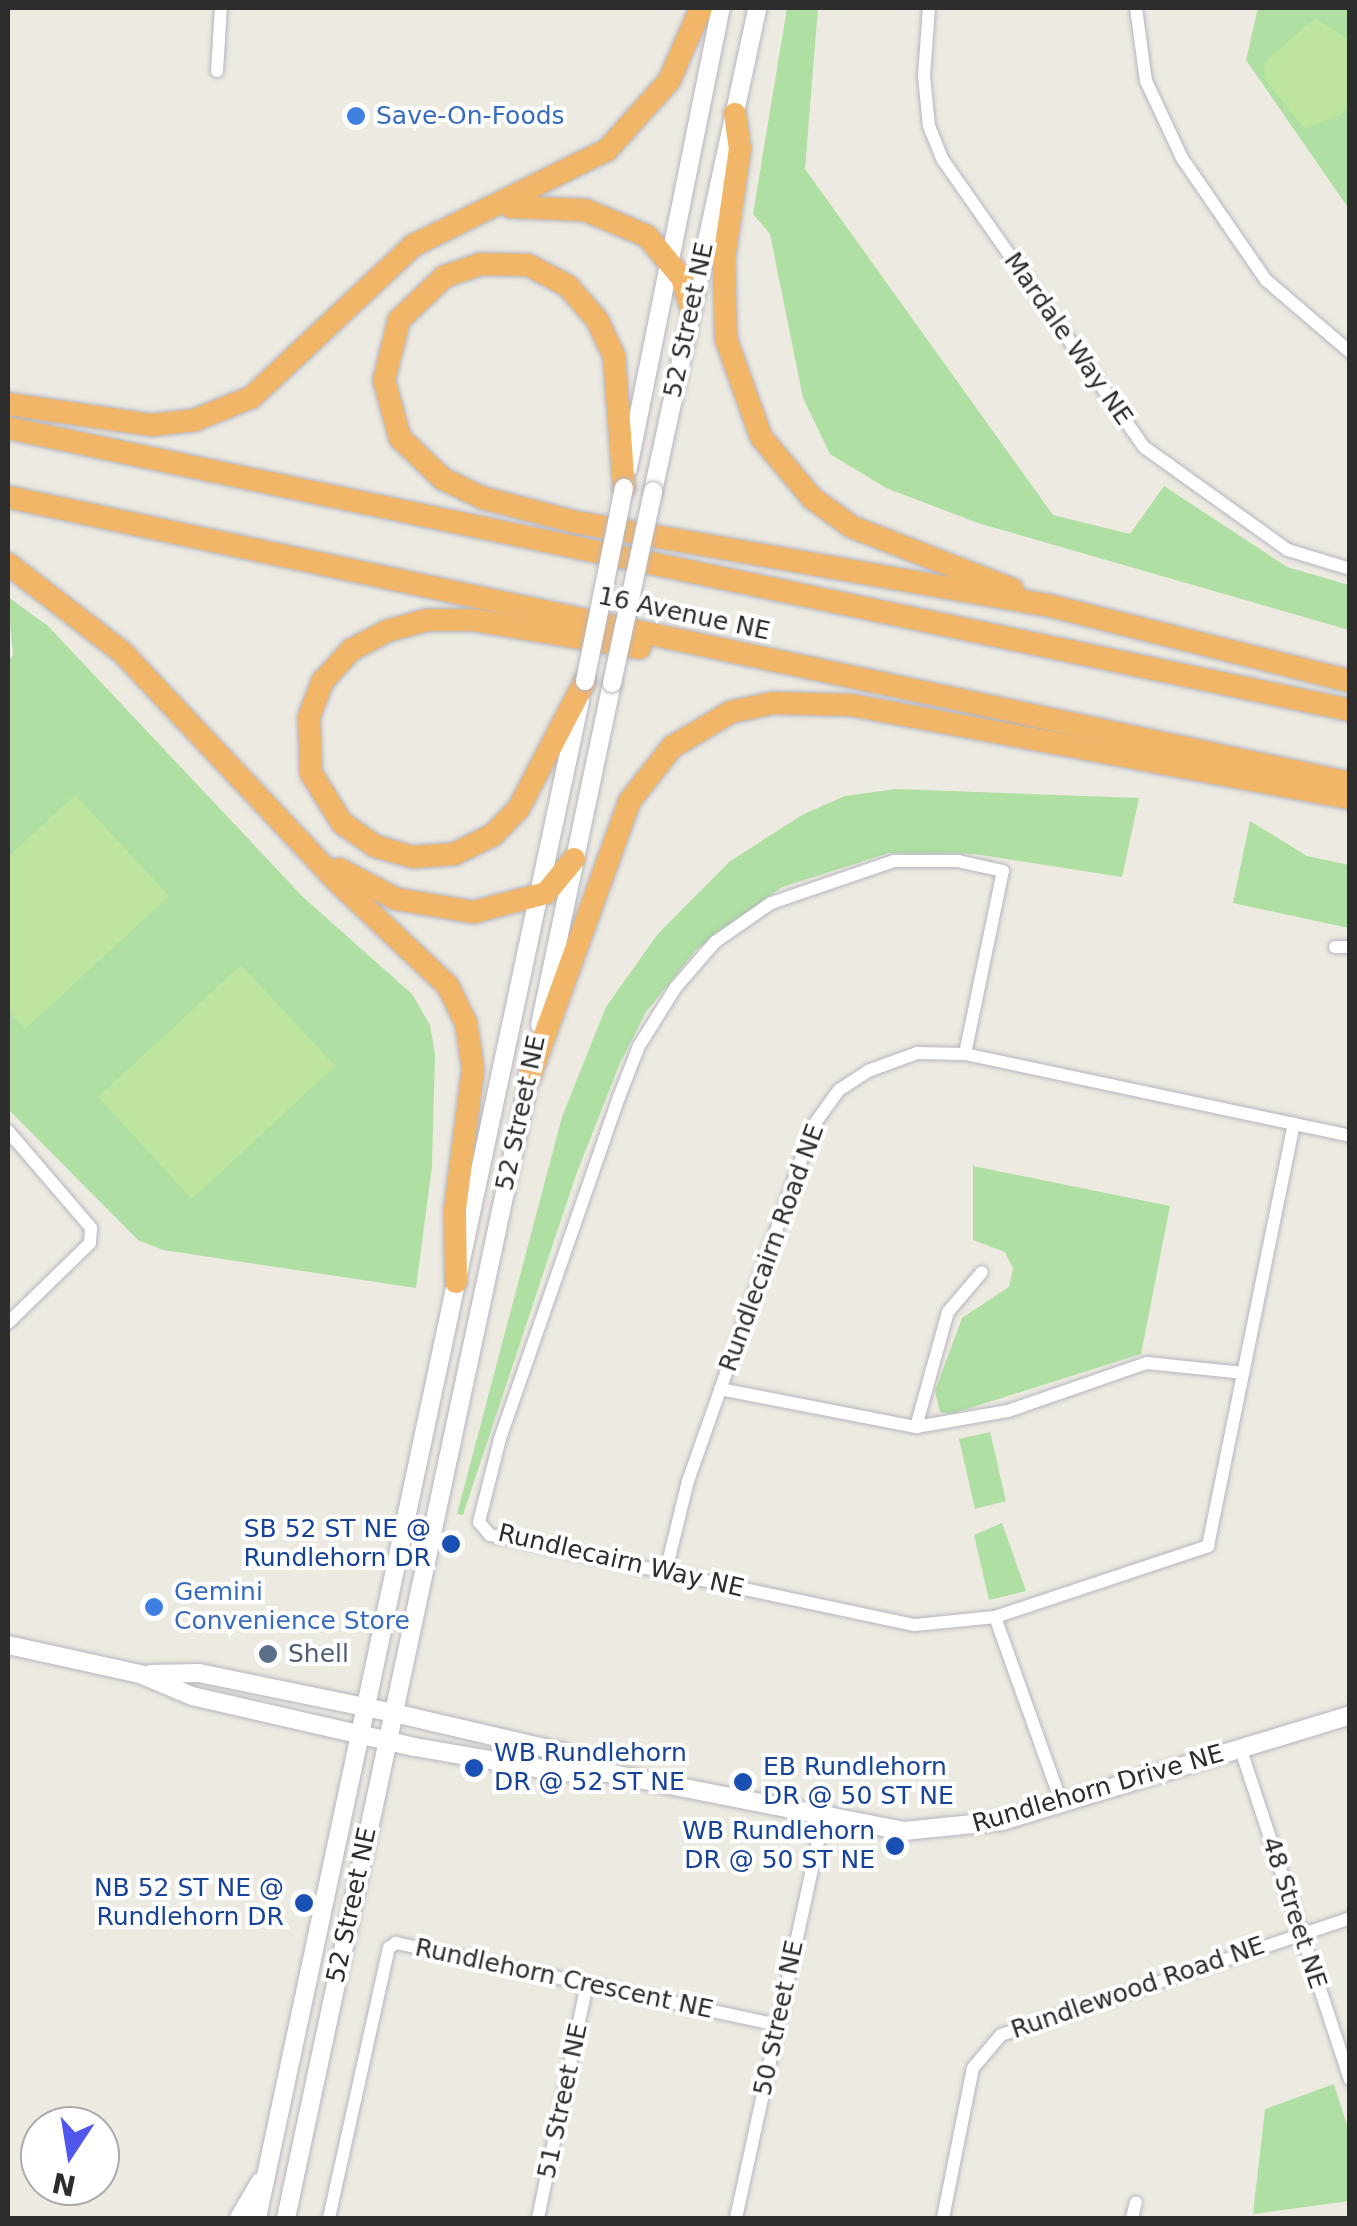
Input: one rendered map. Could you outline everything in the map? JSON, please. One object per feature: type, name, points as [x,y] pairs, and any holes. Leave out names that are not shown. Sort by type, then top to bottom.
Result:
[{"type":"highway","points":[[8,404],[152,426],[214,414],[284,373],[398,256],[474,214],[588,163],[616,142],[670,81],[701,8]]},
{"type":"highway","points":[[735,114],[740,148],[724,259],[726,339],[761,437],[812,498],[852,527],[1047,605]]},
{"type":"highway","points":[[474,214],[541,204],[585,210],[647,236],[671,260],[691,308]]},
{"type":"highway","points":[[624,488],[614,356],[598,321],[568,286],[528,266],[481,264],[444,277],[399,320],[384,380],[400,438],[443,479],[484,498],[575,522],[1047,605],[1350,682]]},
{"type":"highway","name":"16 Avenue NE","points":[[8,428],[1350,710]]},
{"type":"highway","name":"16 Avenue NE","points":[[8,497],[1350,782]]},
{"type":"highway","points":[[8,564],[123,653],[304,844],[437,972],[466,1023],[473,1069],[455,1210],[456,1282]]},
{"type":"highway","points":[[584,681],[519,808],[493,835],[454,854],[413,857],[375,846],[342,823],[311,773],[309,717],[335,664],[370,638],[427,620],[473,620],[935,696]]},
{"type":"highway","points":[[528,1080],[629,802],[672,747],[731,712],[807,702],[889,710],[1350,798]]},
{"type":"highway","points":[[304,844],[372,890],[438,910],[494,911],[540,893],[574,859]]},
{"type":"main road","name":"52 Street NE","points":[[257,2218],[540,893],[721,8]]},
{"type":"main road","name":"52 Street NE","points":[[286,2218],[757,8]]},
{"type":"main road","name":"Rundlehorn Drive NE","points":[[8,1645],[140,1674],[192,1696],[388,1742],[559,1772],[608,1773],[822,1818],[904,1831],[954,1830],[1350,1715]]},
{"type":"main road","name":"Rundlehorn Drive NE","points":[[140,1674],[199,1674],[394,1712],[562,1752],[608,1773]]},
{"type":"main road","points":[[239,2218],[268,2169]]},
{"type":"street","points":[[217,71],[221,8]]},
{"type":"street","name":"Mardale Way NE","points":[[929,8],[924,76],[929,126],[943,160],[1144,446],[1288,550],[1350,569]]},
{"type":"street","points":[[1136,8],[1146,81],[1182,158],[1266,280],[1350,352]]},
{"type":"street","name":"Rundlecairn Way NE","points":[[965,1054],[1003,870],[958,861],[894,861],[771,904],[716,942],[676,987],[639,1046],[500,1439],[479,1522],[490,1535],[915,1625],[996,1617],[1208,1546],[1294,1124]]},
{"type":"street","name":"Rundlecairn Road NE","points":[[666,1571],[720,1389],[813,1126],[839,1090],[868,1071],[917,1052],[965,1054],[1350,1136]]},
{"type":"street","points":[[8,1131],[91,1228],[90,1243],[8,1322]]},
{"type":"street","points":[[916,1427],[948,1312],[982,1272]]},
{"type":"street","points":[[720,1389],[916,1427],[1008,1411],[1147,1363],[1244,1373]]},
{"type":"street","points":[[996,1617],[1061,1802]]},
{"type":"street","name":"48 Street NE","points":[[1240,1747],[1350,2080]]},
{"type":"street","name":"50 Street NE","points":[[736,2218],[822,1818]]},
{"type":"street","name":"Rundlewood Road NE","points":[[943,2218],[972,2068],[1001,2035],[1350,1918]]},
{"type":"street","name":"Rundlehorn Crescent NE","points":[[328,2218],[389,1948],[396,1943],[777,2025]]},
{"type":"street","name":"51 Street NE","points":[[538,2218],[587,1984]]},
{"type":"street","points":[[1132,2218],[1136,2202]]},
{"type":"green space","points":[[787,8],[818,8],[805,169],[1053,515],[1130,534],[1164,486],[1287,567],[1349,585],[1349,630],[978,523],[886,488],[830,454],[803,398],[770,234],[753,214]]},
{"type":"green space","points":[[1258,8],[1349,8],[1349,209],[1246,60]]},
{"type":"green space","points":[[1315,18],[1349,40],[1349,101],[1342,114],[1305,129],[1264,78],[1265,62]]},
{"type":"green space","points":[[8,597],[48,626],[303,897],[412,994],[430,1025],[435,1054],[432,1166],[416,1288],[163,1250],[138,1240],[8,1109],[8,663],[13,655]]},
{"type":"green space","points":[[896,789],[1139,798],[1122,877],[974,854],[889,853],[782,887],[696,950],[646,1012],[620,1063],[576,1175],[463,1515],[457,1514],[562,1117],[606,1007],[657,935],[729,862],[802,815],[845,796]]},
{"type":"green space","points":[[75,795],[169,896],[25,1029],[8,1010],[8,857]]},
{"type":"green space","points":[[1250,821],[1307,856],[1349,865],[1349,928],[1233,903]]},
{"type":"green space","points":[[241,965],[335,1066],[192,1199],[98,1097]]},
{"type":"green space","points":[[973,1166],[1170,1206],[1141,1354],[951,1414],[940,1412],[935,1391],[962,1318],[1009,1287],[1013,1269],[1005,1252],[973,1240]]},
{"type":"green space","points":[[990,1432],[1006,1501],[975,1509],[959,1439]]},
{"type":"green space","points":[[1002,1523],[1026,1591],[989,1600],[974,1535]]},
{"type":"green space","points":[[1334,2084],[1349,2132],[1349,2201],[1253,2214],[1265,2109]]},
{"type":"place","name":"Save-On-Foods","points":[[356,116]]},
{"type":"place","name":"SB 52 ST NE @ Rundlehorn DR","points":[[451,1544]]},
{"type":"place","name":"Gemini Convenience Store","points":[[154,1607]]},
{"type":"place","name":"Shell","points":[[268,1654]]},
{"type":"place","name":"WB Rundlehorn DR @ 52 ST NE","points":[[474,1768]]},
{"type":"place","name":"EB Rundlehorn DR @ 50 ST NE","points":[[743,1782]]},
{"type":"place","name":"WB Rundlehorn DR @ 50 ST NE","points":[[895,1846]]},
{"type":"place","name":"NB 52 ST NE @ Rundlehorn DR","points":[[304,1903]]}]
